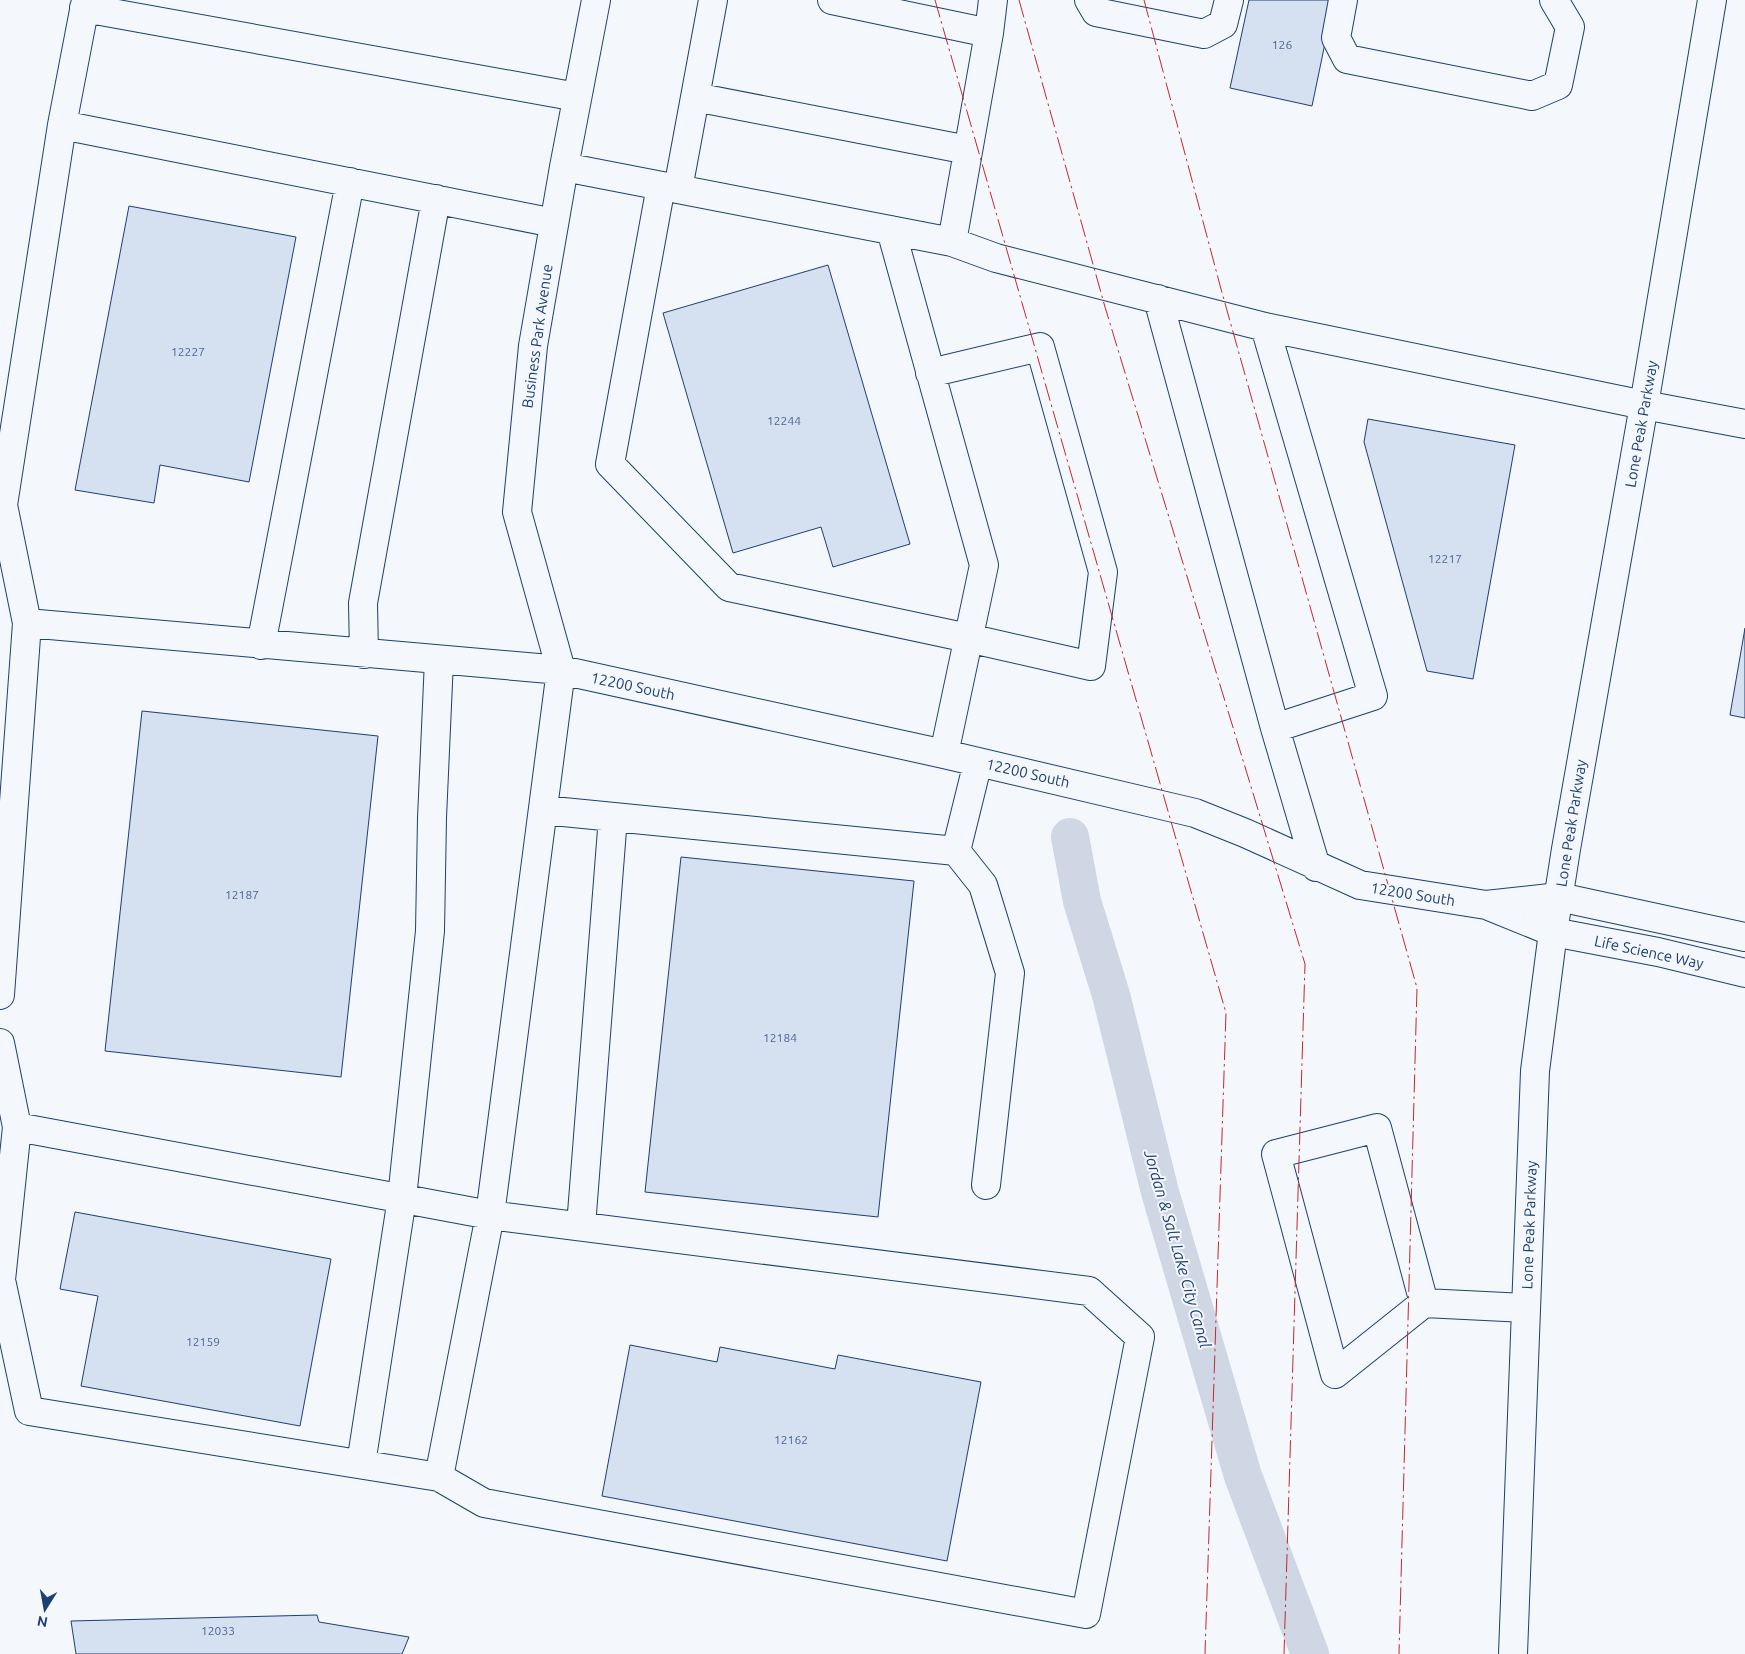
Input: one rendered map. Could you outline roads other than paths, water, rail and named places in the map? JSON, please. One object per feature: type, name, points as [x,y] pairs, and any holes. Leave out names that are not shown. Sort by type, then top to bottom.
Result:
[{"type":"street","name":"Business Park Avenue","points":[[561,670],[517,512],[533,346],[564,167],[596,0]]},
{"type":"street","points":[[713,0],[695,97],[670,187],[610,464],[728,587],[1091,666],[1103,572],[1040,347],[930,372]]},
{"type":"street","points":[[832,0],[989,33]]},
{"type":"street","points":[[952,242],[989,33],[993,0]]},
{"type":"street","points":[[1089,0],[1096,12],[1204,34],[1223,24],[1229,0]]},
{"type":"street","points":[[1343,0],[1336,38],[1347,59],[1532,96],[1558,85],[1570,27],[1554,0]]},
{"type":"street","name":"Lone Peak Parkway","points":[[1513,1654],[1535,1071],[1553,932],[1568,840],[1712,0]]},
{"type":"street","points":[[0,995],[27,623],[3,505],[62,125],[85,4],[577,98]]},
{"type":"street","points":[[695,97],[968,150]]},
{"type":"street","points":[[62,125],[554,223]]},
{"type":"street","points":[[564,167],[952,242],[996,258],[1266,327],[1745,424]]},
{"type":"street","points":[[261,645],[350,182]]},
{"type":"street","points":[[364,654],[363,603],[436,199]]},
{"type":"street","points":[[891,230],[984,565],[944,754]]},
{"type":"street","points":[[1158,299],[1275,728],[1316,866]]},
{"type":"street","points":[[1266,327],[1373,696],[1275,728]]},
{"type":"street","name":"12200 South","points":[[27,623],[561,670],[944,754],[1196,813],[1246,833],[1360,885],[1486,905],[1553,932]]},
{"type":"street","points":[[361,1464],[402,1198],[430,931],[432,818],[439,660]]},
{"type":"street","points":[[440,1477],[490,1215],[561,670]]},
{"type":"street","points":[[956,851],[978,762]]},
{"type":"street","points":[[543,810],[956,851],[983,885],[1010,973],[986,1185]]},
{"type":"street","points":[[581,1226],[613,817]]},
{"type":"street","points":[[1559,897],[1745,937]]},
{"type":"street","name":"12200 South","points":[[1486,905],[1559,897]]},
{"type":"street","name":"Life Science Way","points":[[1553,932],[1658,952],[1745,973]]},
{"type":"street","points":[[0,1043],[17,1127],[1,1280],[29,1411],[440,1477],[484,1503],[1086,1614],[1140,1337],[1089,1291],[490,1215],[17,1127]]},
{"type":"street","points":[[1424,1303],[1377,1128],[1276,1154],[1335,1374],[1424,1303],[1526,1308]]},
{"type":"waterway","name":"Jordan & Salt Lake City Canal","points":[[1070,837],[1082,901],[1111,995],[1160,1192],[1243,1476],[1310,1654]]}]
